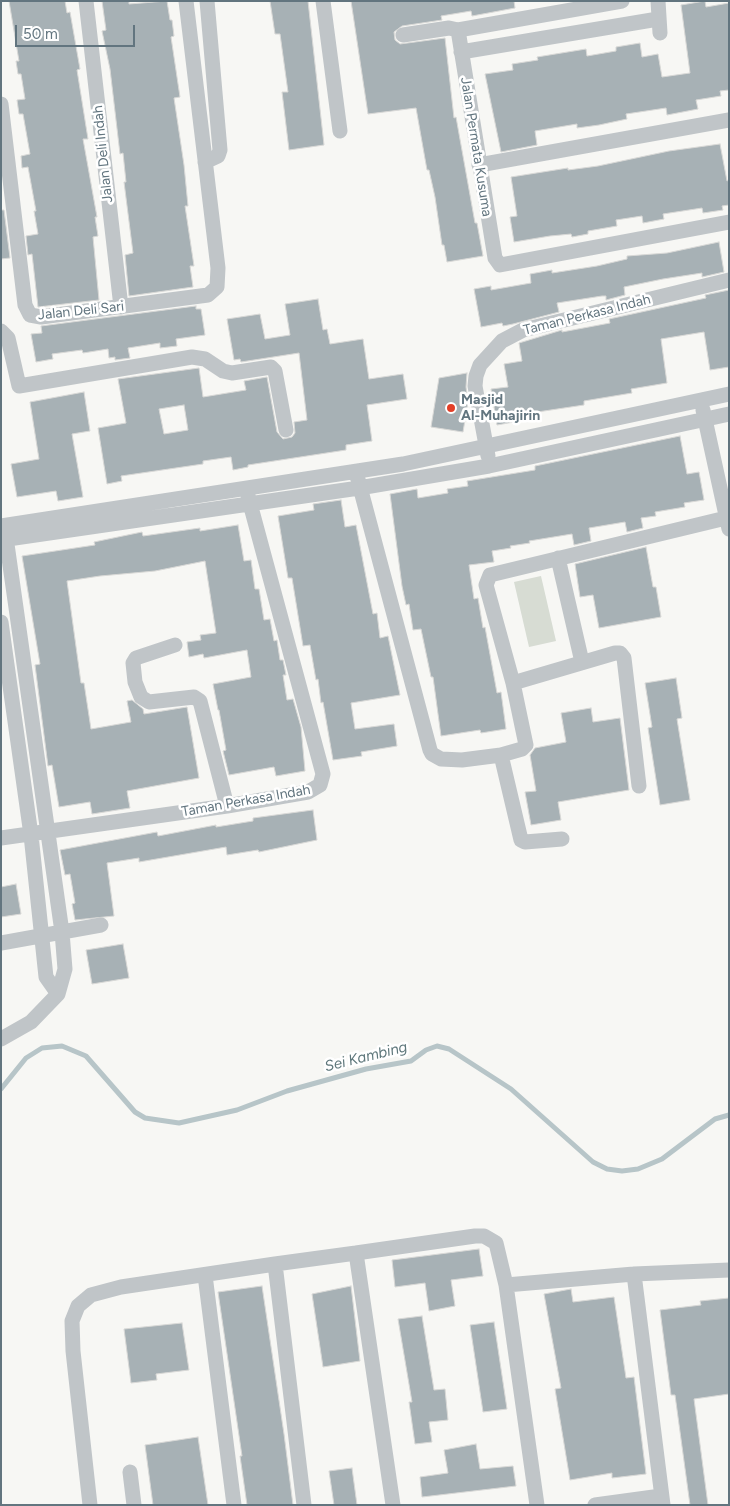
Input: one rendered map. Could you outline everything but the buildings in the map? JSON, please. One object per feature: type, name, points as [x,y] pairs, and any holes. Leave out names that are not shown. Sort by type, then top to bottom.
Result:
[{"type":"street","name":"Jalan Deli Indah","points":[[86,1],[120,307]]},
{"type":"street","name":"Jalan Deli Sari","points":[[1,104],[8,222],[25,305],[30,315],[41,317],[200,297],[214,292],[217,287],[218,268],[186,1]]},
{"type":"street","points":[[205,162],[218,156],[220,150],[207,1]]},
{"type":"street","points":[[323,1],[340,132]]},
{"type":"street","points":[[403,35],[449,28],[458,30],[622,1]]},
{"type":"street","points":[[461,52],[659,26],[658,1]]},
{"type":"street","name":"Jalan Permata Kusuma","points":[[458,30],[496,262],[504,266],[729,222]]},
{"type":"street","points":[[479,165],[729,120]]},
{"type":"street","name":"Taman Perkasa Indah","points":[[489,466],[475,386],[476,376],[480,366],[502,342],[523,330],[729,280]]},
{"type":"street","points":[[1,330],[8,338],[19,386],[192,357],[205,359],[223,371],[232,372],[271,367],[276,371],[286,430]]},
{"type":"street","points":[[3,533],[246,487],[356,472],[486,448],[729,394]]},
{"type":"street","points":[[356,472],[432,754],[441,759],[462,760],[501,755],[522,749],[526,745],[513,683],[486,585],[487,580],[494,573],[728,523],[701,400]]},
{"type":"street","points":[[3,533],[250,504],[359,488],[489,466],[729,414]]},
{"type":"street","name":"Taman Perkasa Indah","points":[[1,838],[48,833],[308,792],[314,790],[322,781],[323,774],[246,487]]},
{"type":"street","points":[[1,1039],[31,1022],[58,994],[65,969],[62,932],[48,833],[3,533]]},
{"type":"street","points":[[558,558],[582,662]]},
{"type":"street","points":[[18,628],[2,627],[31,835],[46,977],[58,994]]},
{"type":"street","points":[[174,645],[136,658],[133,663],[135,682],[141,696],[149,702],[194,697],[200,701],[227,806]]},
{"type":"street","points":[[513,683],[582,662],[620,653],[624,658],[639,786]]},
{"type":"street","points":[[501,755],[521,840],[525,842],[562,839]]},
{"type":"street","points":[[38,894],[56,890]]},
{"type":"street","points":[[1,943],[101,925]]},
{"type":"street","points":[[90,1505],[73,1351],[72,1321],[78,1306],[91,1295],[120,1287],[484,1236],[492,1239],[500,1249],[537,1505]]},
{"type":"street","points":[[356,1253],[393,1505]]},
{"type":"street","points":[[274,1264],[304,1505]]},
{"type":"street","points":[[506,1285],[634,1274],[729,1270]]},
{"type":"street","points":[[595,1505],[662,1501],[634,1274]]},
{"type":"street","points":[[205,1275],[234,1505]]},
{"type":"street","points":[[130,1472],[134,1505]]},
{"type":"shaded area","points":[[541,576],[556,641],[529,647],[514,582]]},
{"type":"waterway","name":"Sei Kambing","points":[[1,1089],[26,1058],[42,1048],[62,1046],[86,1056],[135,1112],[145,1118],[179,1123],[237,1110],[287,1091],[366,1069],[411,1061],[426,1050],[437,1046],[449,1049],[511,1089],[593,1162],[607,1169],[622,1171],[638,1169],[662,1159],[715,1119],[729,1115]]},
{"type":"place","name":"Masjid Al-Muhajirin","points":[[451,408]]}]
